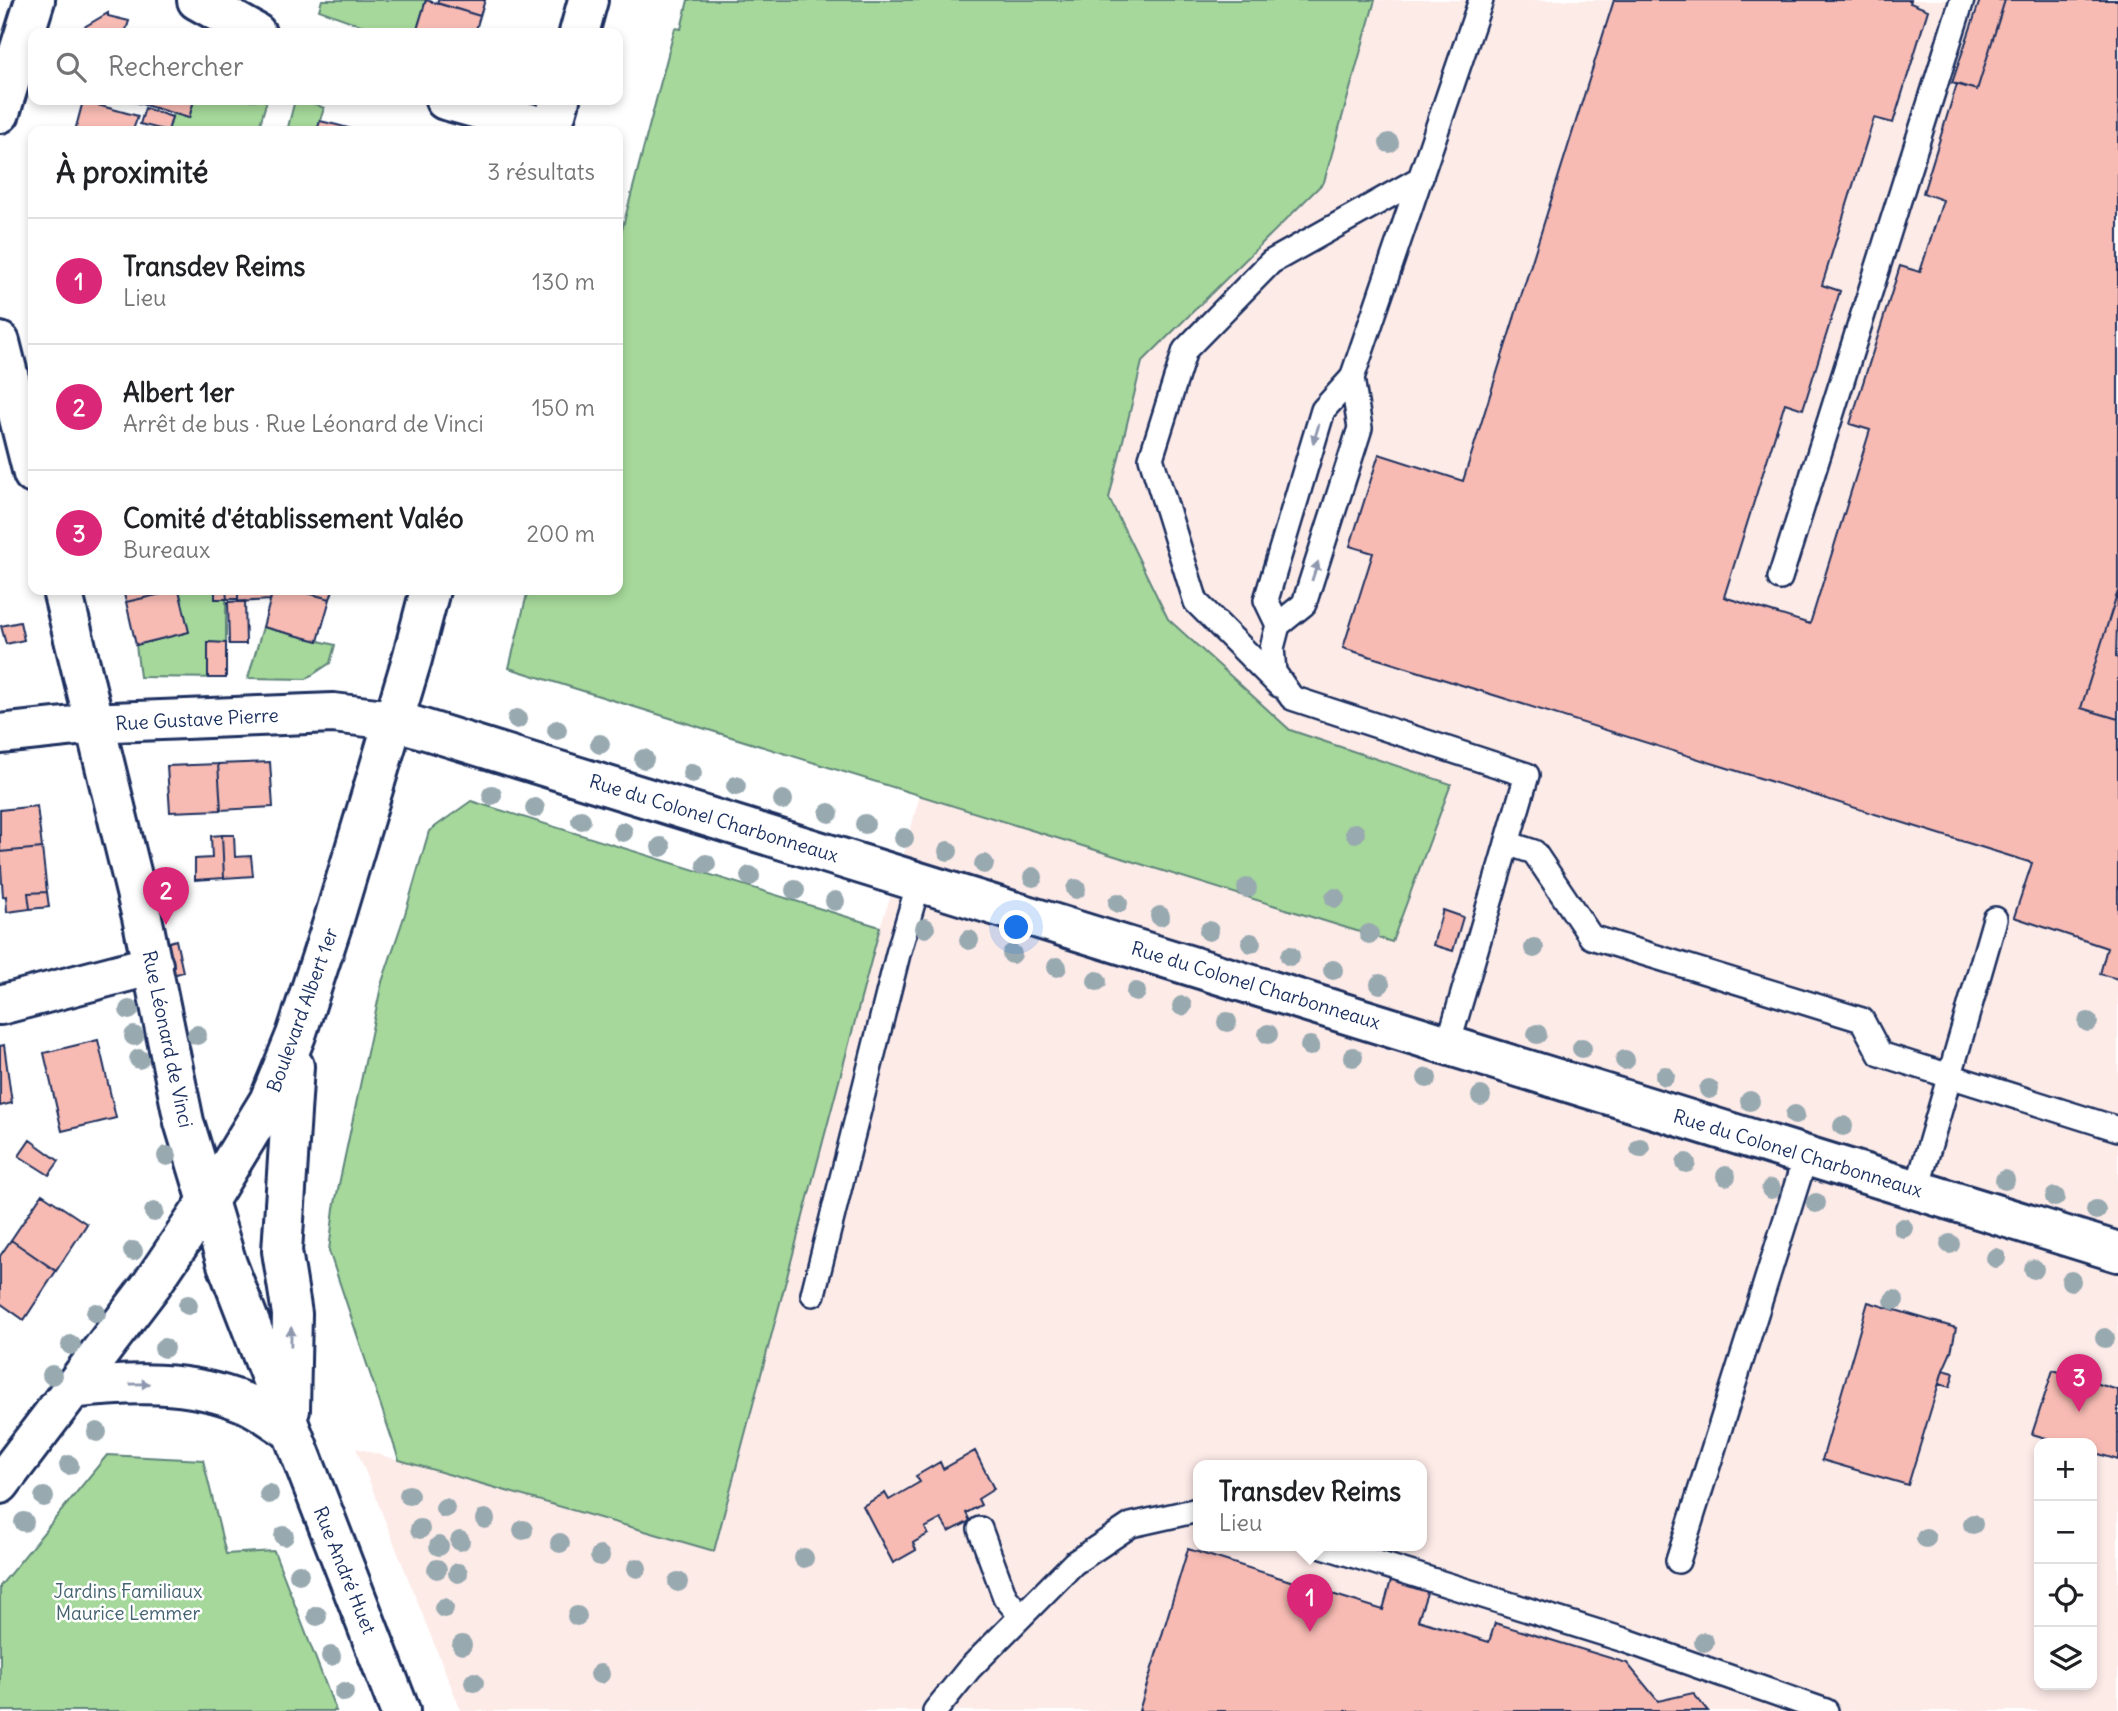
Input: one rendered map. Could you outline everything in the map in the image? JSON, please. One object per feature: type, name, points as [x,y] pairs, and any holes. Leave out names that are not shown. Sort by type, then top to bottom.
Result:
[{"type":"street","points":[[0,113],[35,0]]},
{"type":"street","points":[[197,0],[247,28]]},
{"type":"street","points":[[580,28],[588,0]]},
{"type":"street","points":[[472,105],[554,120]]},
{"type":"street","points":[[0,342],[28,454]]},
{"type":"street","name":"Rue Léonard de Vinci","points":[[63,595],[153,965],[184,1122],[208,1201]]},
{"type":"street","name":"Boulevard Albert 1er","points":[[0,1483],[152,1284],[208,1201],[269,1101],[296,1035],[334,919],[429,595]]},
{"type":"street","name":"Rue Gustave Pierre","points":[[0,734],[96,724],[333,713],[394,720]]},
{"type":"street","name":"Rue du Colonel Charbonneaux","points":[[394,720],[2118,1252]]},
{"type":"street","points":[[0,1005],[153,965]]},
{"type":"street","points":[[290,1430],[292,1314],[282,1251],[296,1035]]},
{"type":"street","name":"Rue André Huet","points":[[208,1201],[227,1264],[400,1711]]},
{"type":"street","points":[[72,1389],[158,1384],[201,1388],[245,1402],[290,1430]]},
{"type":"lane","points":[[1278,625],[1266,600],[1323,410],[1352,378],[1481,0]]},
{"type":"lane","points":[[1780,579],[1962,0]]},
{"type":"lane","points":[[1421,178],[1271,262],[1185,350],[1151,458],[1196,602],[1292,698],[1527,775],[1448,1045]]},
{"type":"lane","points":[[1292,698],[1274,672],[1272,648],[1278,625],[1304,604],[1360,428],[1352,378]]},
{"type":"lane","points":[[1507,843],[1534,852],[1591,937],[1861,1020],[1880,1054],[2118,1129]]},
{"type":"lane","points":[[813,1294],[898,954],[919,881]]},
{"type":"lane","points":[[1917,1189],[1995,919]]},
{"type":"lane","points":[[1678,1561],[1806,1155]]},
{"type":"lane","points":[[935,1711],[969,1669],[1074,1563],[1131,1525],[1193,1511]]},
{"type":"lane","points":[[980,1529],[1005,1597],[1021,1616]]},
{"type":"lane","points":[[1339,1551],[1624,1640],[1826,1711]]},
{"type":"shaded area","points":[[1138,0],[2118,0],[2118,1711],[461,1711],[356,1448],[714,1550],[880,927],[898,875]]},
{"type":"green space","points":[[322,0],[426,0],[418,28],[369,28],[319,10]]},
{"type":"green space","points":[[688,0],[1375,0],[1324,182],[1142,362],[1109,498],[1168,619],[1290,730],[1451,784],[1392,942],[509,668],[527,595],[623,595],[623,226],[675,28],[681,29]]},
{"type":"green space","points":[[193,105],[266,105],[259,126],[169,126],[173,113],[189,118]]},
{"type":"green space","points":[[294,105],[317,105],[324,108],[319,126],[288,126]]},
{"type":"green space","points":[[180,595],[226,595],[226,678],[140,677],[136,645],[188,632]]},
{"type":"green space","points":[[263,627],[335,645],[330,663],[306,679],[248,678]]},
{"type":"green space","points":[[471,801],[880,927],[714,1551],[399,1460],[329,1251],[334,1208],[382,982],[429,831]]},
{"type":"green space","name":"Jardins Familiaux Maurice Lemmer","points":[[107,1455],[203,1460],[226,1554],[274,1551],[336,1711],[0,1711],[0,1586]]},
{"type":"building","points":[[426,0],[480,16],[476,28],[418,28]]},
{"type":"building","points":[[438,0],[485,0],[480,16],[437,3]]},
{"type":"building","points":[[1614,0],[1911,0],[1910,3],[1928,10],[1893,123],[1874,118],[1822,285],[1840,291],[1803,409],[1785,403],[1724,597],[1810,624],[1870,430],[1850,424],[1900,266],[1920,272],[1943,200],[1923,193],[1957,84],[1977,90],[2005,0],[2118,0],[2118,591],[2081,708],[2118,719],[2118,979],[2100,974],[2107,948],[2014,917],[2032,863],[1343,648],[1373,553],[1350,546],[1379,454],[1463,481]]},
{"type":"building","points":[[1980,0],[2005,0],[1977,90],[1952,83]]},
{"type":"building","points":[[108,13],[108,16],[129,21],[127,28],[82,28]]},
{"type":"building","points":[[82,105],[98,105],[138,116],[134,126],[76,126]]},
{"type":"building","points":[[145,105],[193,105],[189,118]]},
{"type":"building","points":[[145,108],[172,117],[169,126],[140,124]]},
{"type":"building","points":[[320,121],[341,126],[318,126]]},
{"type":"building","points":[[2118,591],[2116,657],[2118,719],[2081,708]]},
{"type":"building","points":[[124,595],[157,595],[126,602]]},
{"type":"building","points":[[157,595],[180,595],[189,632],[136,645],[126,602]]},
{"type":"building","points":[[215,595],[227,595],[227,599],[215,599]]},
{"type":"building","points":[[227,595],[238,595],[238,599],[227,599]]},
{"type":"building","points":[[238,595],[272,595],[270,600],[238,602]]},
{"type":"building","points":[[272,595],[315,595],[330,599],[318,641],[263,627]]},
{"type":"building","points":[[315,595],[331,595],[330,599]]},
{"type":"building","points":[[245,601],[246,644],[229,644],[228,602]]},
{"type":"building","points":[[20,622],[24,640],[6,644],[1,626]]},
{"type":"building","points":[[208,642],[226,643],[226,678],[208,678]]},
{"type":"building","points":[[270,762],[273,807],[221,810],[218,764]]},
{"type":"building","points":[[218,764],[221,810],[170,812],[167,766]]},
{"type":"building","points":[[37,806],[42,848],[0,852],[0,810]]},
{"type":"building","points":[[222,835],[234,835],[235,857],[251,856],[253,876],[224,878]]},
{"type":"building","points":[[222,835],[224,878],[195,880],[195,859],[212,858],[211,836]]},
{"type":"building","points":[[42,848],[47,892],[28,893],[30,909],[7,912],[6,896],[3,897],[0,852]]},
{"type":"building","points":[[47,892],[49,907],[30,909],[28,893]]},
{"type":"building","points":[[1443,910],[1463,917],[1453,951],[1433,945]]},
{"type":"building","points":[[176,940],[183,972],[173,975],[166,943]]},
{"type":"building","points":[[98,1040],[116,1118],[62,1131],[44,1053]]},
{"type":"building","points":[[4,1045],[12,1103],[0,1106],[0,1046]]},
{"type":"building","points":[[30,1140],[59,1161],[49,1175],[19,1156]]},
{"type":"building","points":[[42,1194],[87,1224],[56,1271],[11,1240]]},
{"type":"building","points":[[11,1240],[56,1271],[24,1320],[0,1303],[0,1256]]},
{"type":"building","points":[[1868,1302],[1956,1328],[1951,1352],[1908,1485],[1822,1460]]},
{"type":"building","points":[[1943,1370],[1954,1373],[1950,1387],[1939,1384]]},
{"type":"building","points":[[2053,1370],[2118,1390],[2118,1460],[2097,1454],[2097,1438],[2046,1438],[2032,1434]]},
{"type":"building","points":[[975,1451],[994,1489],[978,1499],[981,1505],[966,1513],[970,1521],[949,1532],[941,1519],[925,1528],[928,1534],[913,1543],[916,1550],[893,1563],[863,1506],[885,1493],[889,1500],[920,1482],[916,1476],[940,1462],[943,1469]]},
{"type":"building","points":[[1188,1549],[1383,1610],[1391,1580],[1428,1590],[1418,1620],[1489,1642],[1495,1623],[1627,1663],[1658,1701],[1693,1693],[1708,1711],[1139,1711]]},
{"type":"place","name":"Albert 1er","points":[[166,925]]},
{"type":"place","name":"Comité d'établissement Valéo","points":[[2079,1412]]},
{"type":"place","name":"Transdev Reims","points":[[1310,1632]]}]
